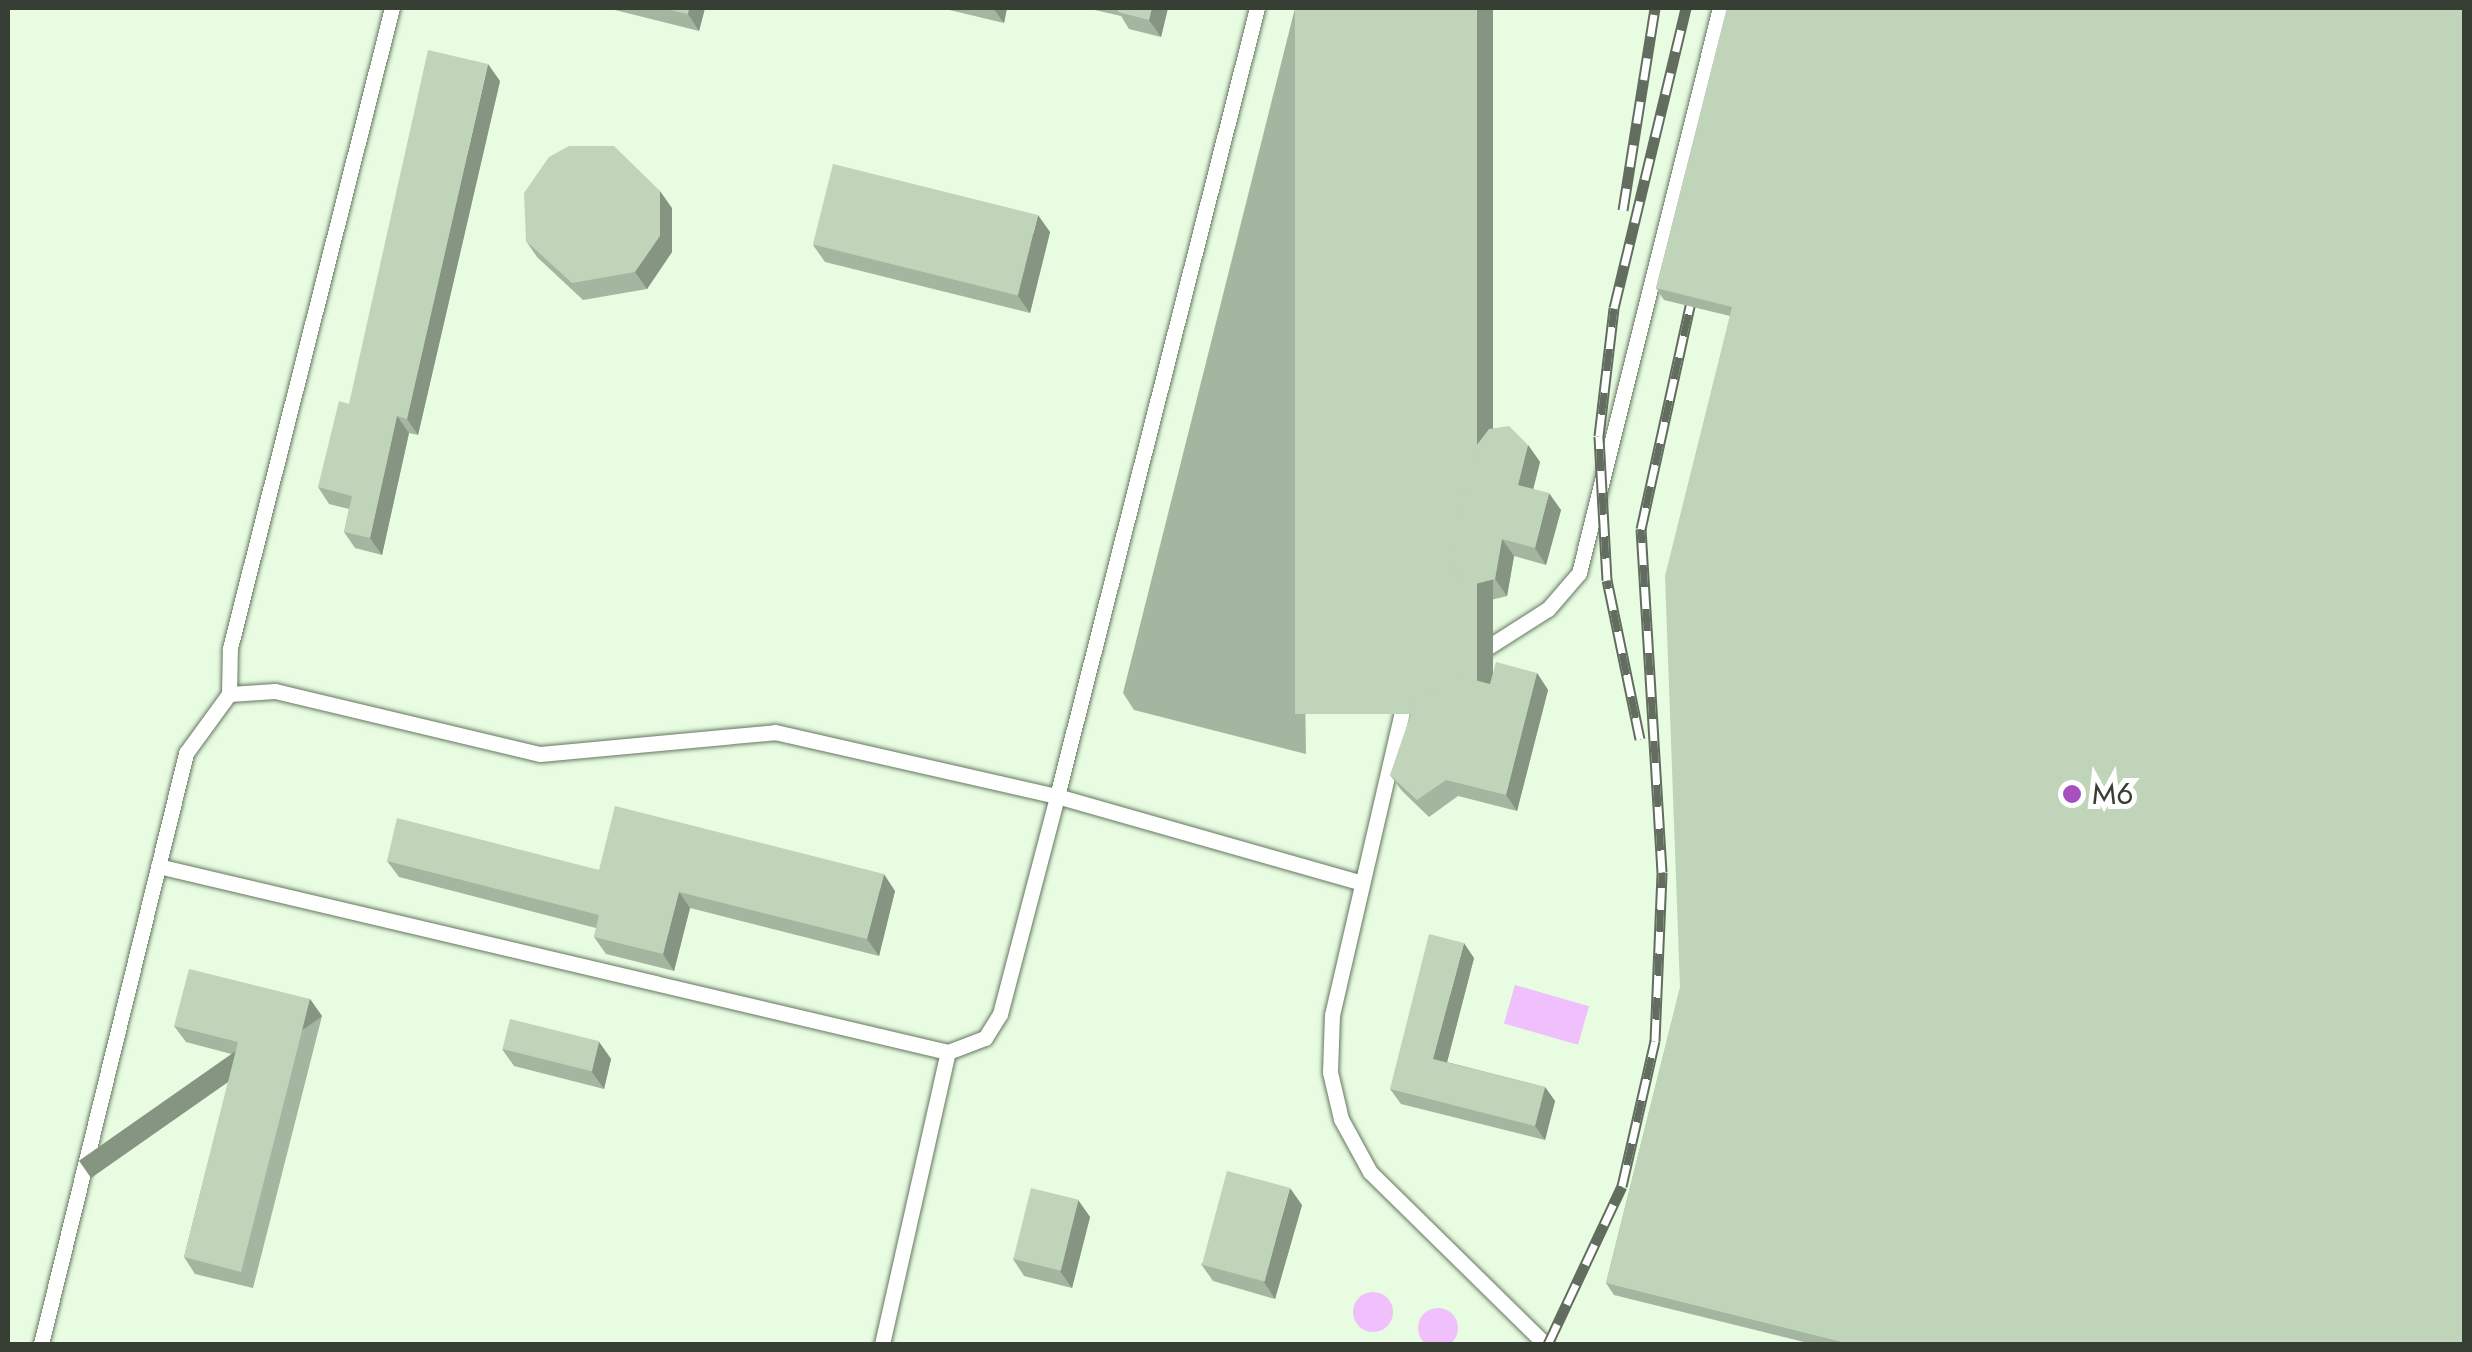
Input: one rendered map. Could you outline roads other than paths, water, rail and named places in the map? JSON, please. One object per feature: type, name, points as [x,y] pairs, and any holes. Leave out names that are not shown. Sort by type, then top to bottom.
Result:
[{"type":"lane","points":[[42,1344],[186,753],[229,694],[230,648],[392,8]]},
{"type":"lane","points":[[158,866],[948,1052],[985,1038],[1000,1014],[1257,8]]},
{"type":"lane","points":[[1545,1344],[1394,1199],[1341,1119],[1330,1072],[1332,1015],[1358,911],[1356,881],[1404,700],[1548,609],[1578,573],[1720,8]]},
{"type":"lane","points":[[229,694],[276,692],[540,754],[775,732],[1056,796],[1356,881]]},
{"type":"lane","points":[[882,1344],[948,1052]]},
{"type":"railway","points":[[1623,210],[1655,8]]},
{"type":"railway","points":[[1640,739],[1607,580],[1599,436],[1614,308],[1686,8]]},
{"type":"railway","points":[[1548,1344],[1622,1186],[1655,1041],[1662,872],[1641,529],[1696,278]]},
{"type":"place","name":"M6","points":[[2072,794]]}]
